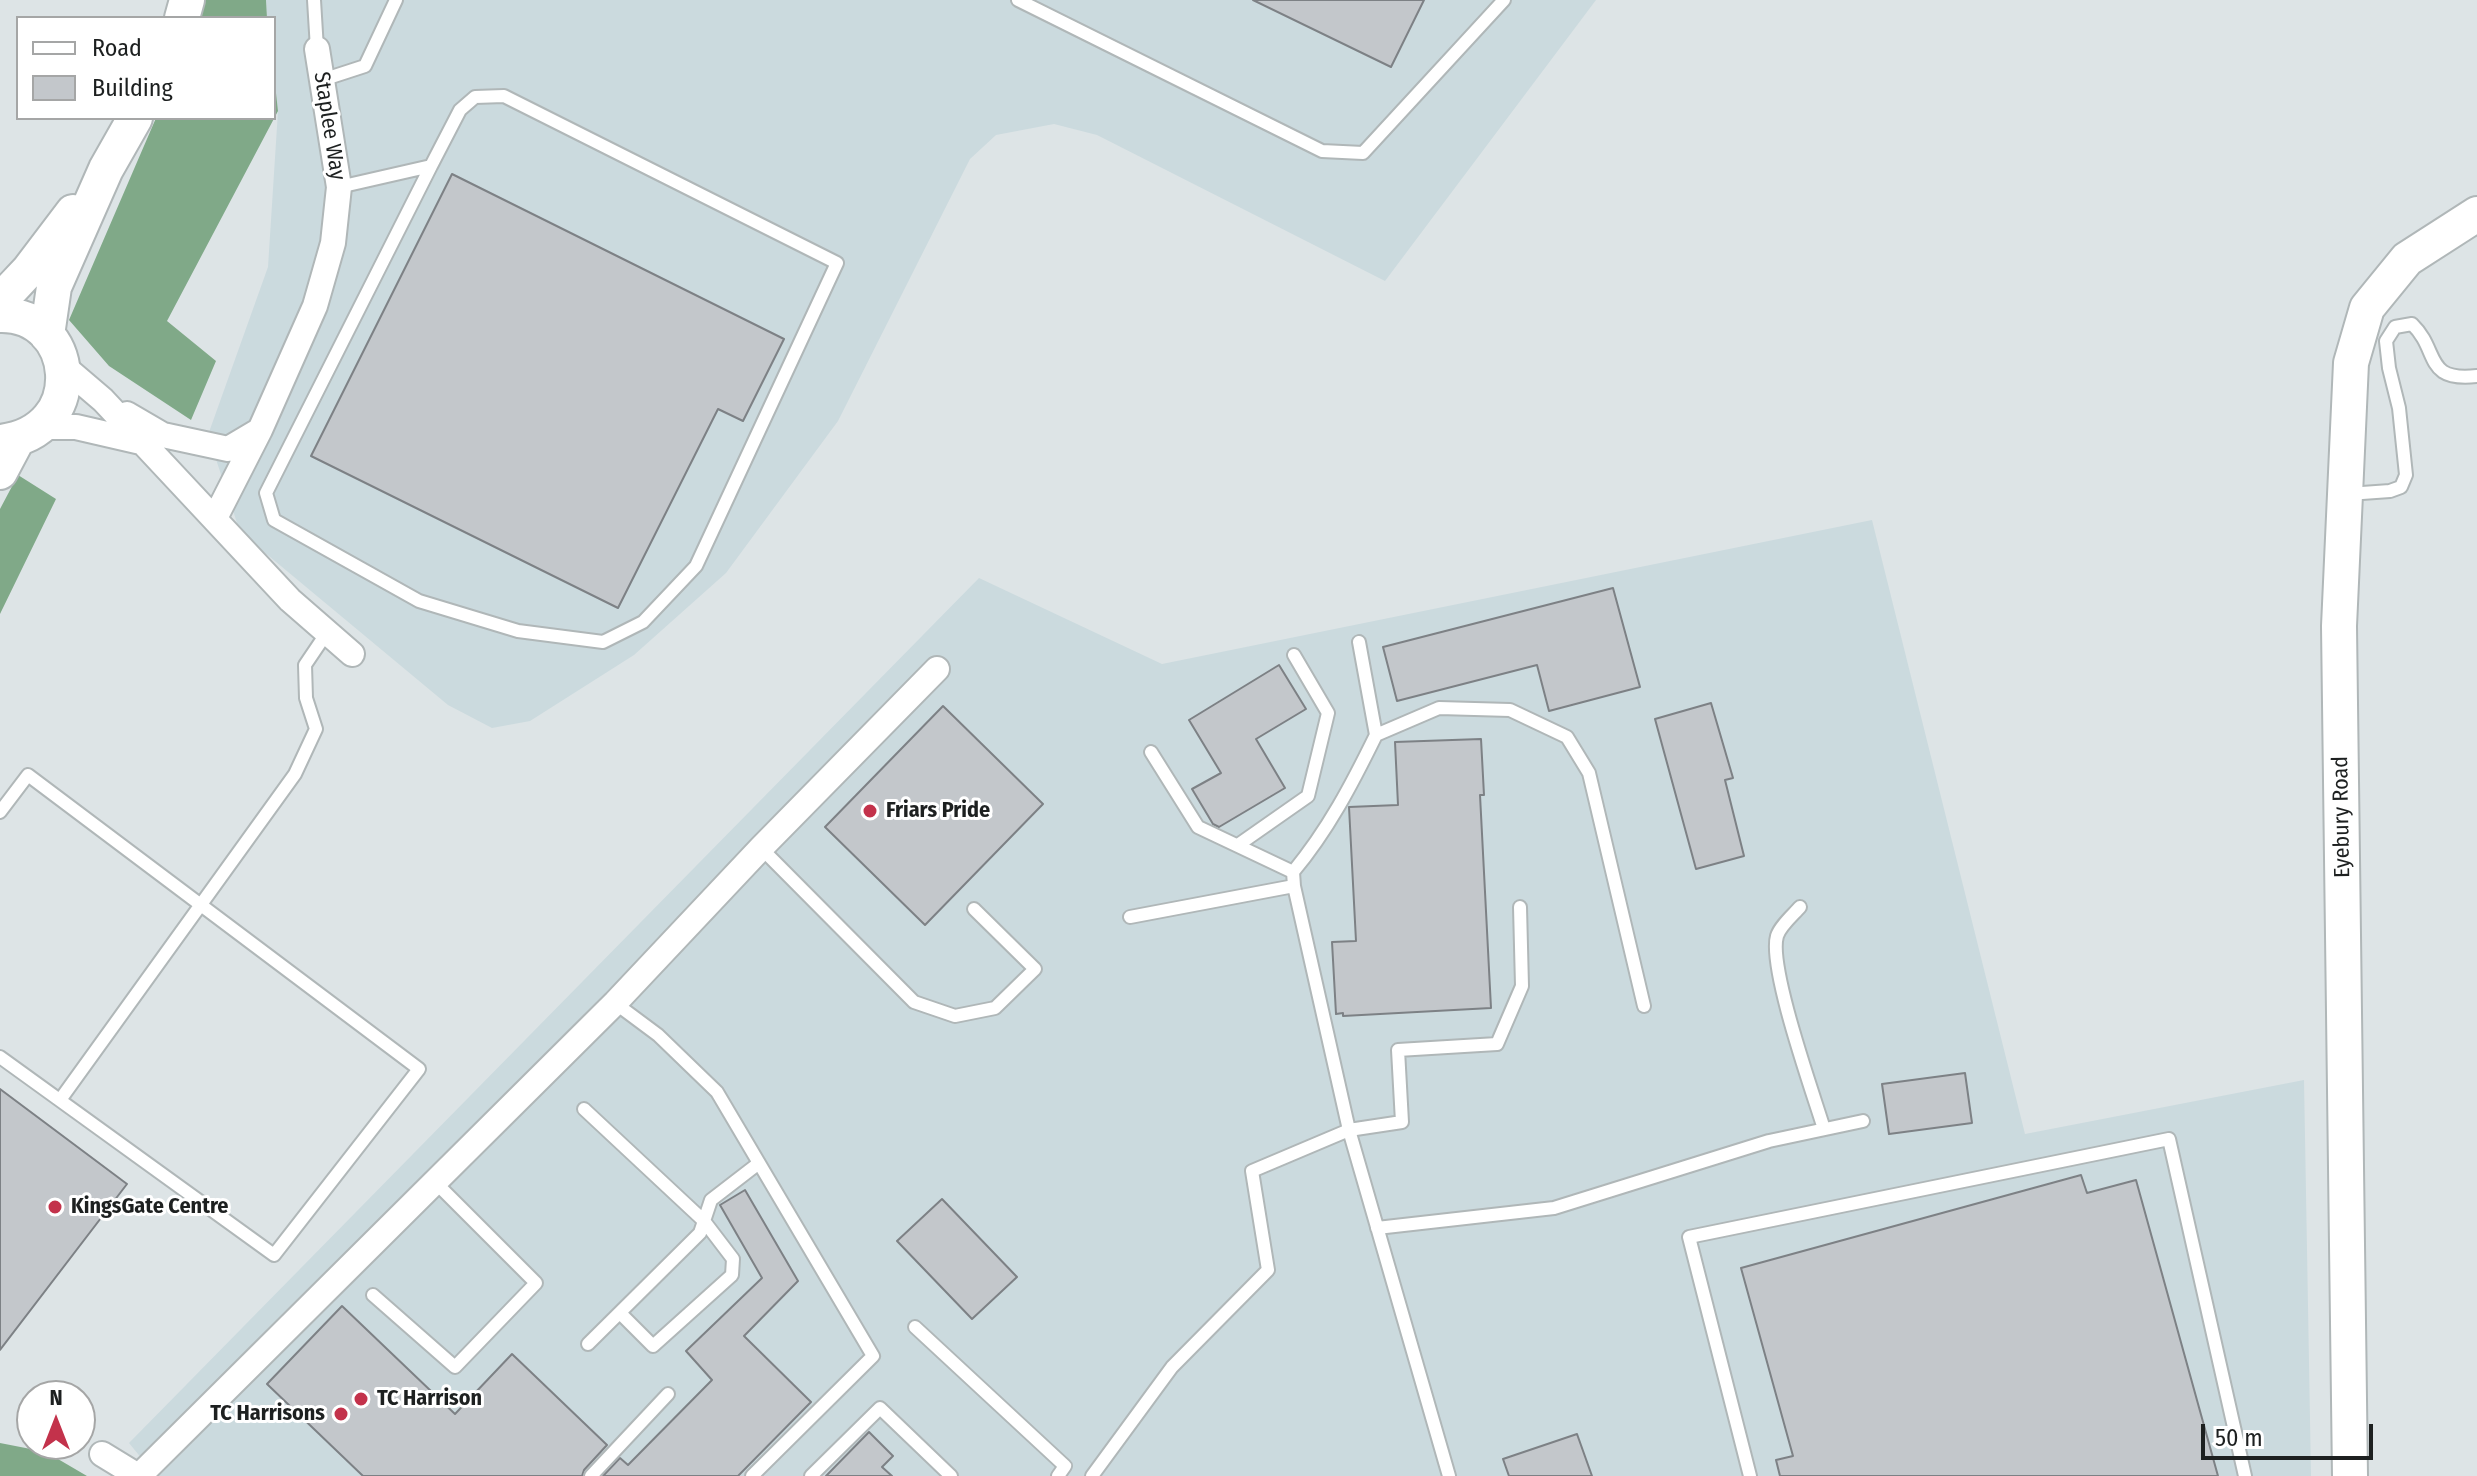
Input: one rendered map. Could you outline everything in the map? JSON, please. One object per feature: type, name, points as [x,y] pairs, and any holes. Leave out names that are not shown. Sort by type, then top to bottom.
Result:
[{"type":"street","name":"Staplee Way","points":[[215,518],[260,430],[315,306],[333,243],[339,187],[317,49]]},
{"type":"street","points":[[0,472],[19,436],[53,414],[60,399],[64,382],[55,350],[54,287],[106,169],[134,120]]},
{"type":"street","points":[[0,301],[29,270],[106,169]]},
{"type":"street","name":"Eyebury Road","points":[[2350,1476],[2339,626],[2351,363],[2367,308],[2407,259],[2477,214]]},
{"type":"street","points":[[0,315],[30,322],[290,600],[352,654]]},
{"type":"street","points":[[103,400],[163,435],[228,449],[260,430]]},
{"type":"street","points":[[19,436],[76,427],[141,442]]},
{"type":"street","points":[[102,1454],[139,1476],[615,1003],[761,848],[937,669]]},
{"type":"lane","name":"Staplee Way","points":[[314,0],[317,49]]},
{"type":"lane","points":[[322,80],[365,66],[396,0]]},
{"type":"lane","points":[[1018,0],[1322,151],[1363,153],[1504,0]]},
{"type":"lane","points":[[339,187],[431,166],[460,110],[475,97],[504,96],[837,263],[696,566],[643,622],[603,642],[518,631],[419,601],[274,520],[266,493],[431,166]]},
{"type":"lane","points":[[2345,494],[2390,491],[2401,487],[2406,475],[2399,408],[2386,341],[2395,327],[2412,324],[2424,336],[2434,364],[2442,371],[2459,378],[2477,376]]},
{"type":"lane","points":[[60,1100],[295,774],[316,729],[306,698],[305,665],[328,631]]},
{"type":"lane","points":[[1359,642],[1376,735],[1341,805],[1319,841],[1293,872],[1294,886],[1349,1130],[1449,1476]]},
{"type":"lane","points":[[1238,845],[1308,796],[1328,713],[1294,655]]},
{"type":"lane","points":[[1376,735],[1439,708],[1510,710],[1567,737],[1589,773],[1644,1006]]},
{"type":"lane","points":[[1151,752],[1198,827],[1293,872]]},
{"type":"lane","points":[[0,812],[28,775],[419,1069],[274,1255],[0,1057]]},
{"type":"lane","points":[[761,848],[914,1002],[955,1016],[995,1008],[1035,969],[974,909]]},
{"type":"lane","points":[[1130,917],[1294,886]]},
{"type":"lane","points":[[1092,1476],[1172,1367],[1268,1270],[1252,1171],[1349,1130],[1402,1122],[1398,1050],[1497,1044],[1522,986],[1520,907]]},
{"type":"lane","points":[[1800,907],[1777,934],[1775,956],[1781,986],[1824,1129]]},
{"type":"lane","points":[[615,1003],[658,1035],[717,1092],[873,1356],[752,1476]]},
{"type":"lane","points":[[584,1109],[704,1221],[733,1259],[732,1275],[653,1346],[620,1313]]},
{"type":"lane","points":[[1377,1228],[1554,1208],[1769,1141],[1863,1121]]},
{"type":"lane","points":[[1750,1476],[1689,1237],[2169,1139],[2245,1476]]},
{"type":"lane","points":[[588,1344],[700,1233],[711,1200],[759,1163]]},
{"type":"lane","points":[[373,1295],[455,1367],[536,1283],[435,1182]]},
{"type":"lane","points":[[915,1327],[1065,1466],[1058,1476]]},
{"type":"lane","points":[[591,1476],[668,1394]]},
{"type":"lane","points":[[811,1476],[880,1408],[951,1476]]},
{"type":"shaded area","points":[[266,0],[1596,0],[1385,281],[1097,135],[1054,124],[996,135],[970,159],[838,421],[726,573],[634,655],[530,721],[492,728],[448,705],[240,532],[208,435],[268,267],[278,111],[276,16],[267,16]]},
{"type":"shaded area","points":[[1872,520],[2025,1134],[2304,1080],[2311,1476],[156,1476],[129,1443],[979,578],[1162,664]]},
{"type":"green space","points":[[203,0],[266,0],[267,16],[198,16]]},
{"type":"green space","points":[[155,120],[273,120],[167,321],[216,361],[191,420],[109,366],[69,320]]},
{"type":"green space","points":[[18,475],[56,499],[0,614],[0,509]]},
{"type":"green space","points":[[0,1443],[16,1446],[16,1460],[60,1460],[87,1476],[0,1476]]},
{"type":"building","points":[[1253,0],[1424,0],[1391,67]]},
{"type":"building","points":[[452,174],[784,339],[743,421],[718,409],[618,608],[311,456]]},
{"type":"building","points":[[1613,588],[1640,687],[1549,711],[1537,665],[1397,701],[1383,647]]},
{"type":"building","points":[[1279,665],[1306,709],[1256,739],[1285,788],[1219,827],[1213,824],[1192,789],[1221,773],[1189,720]]},
{"type":"building","points":[[1711,703],[1733,778],[1725,780],[1744,856],[1696,869],[1655,719]]},
{"type":"building","points":[[943,706],[1043,804],[925,925],[825,827]]},
{"type":"building","points":[[1481,739],[1484,795],[1480,795],[1491,1008],[1336,1014],[1332,942],[1356,941],[1349,807],[1398,805],[1395,742]]},
{"type":"building","points":[[1965,1073],[1972,1123],[1889,1134],[1882,1084]]},
{"type":"building","name":"KingsGate Centre","points":[[0,1089],[127,1184],[0,1350]]},
{"type":"building","points":[[2081,1175],[2087,1193],[2136,1180],[2218,1476],[1780,1476],[1776,1460],[1793,1456],[1741,1268]]},
{"type":"building","points":[[745,1190],[798,1281],[744,1336],[811,1402],[738,1476],[603,1476],[620,1458],[628,1465],[712,1380],[686,1351],[762,1278],[720,1205]]},
{"type":"building","points":[[942,1199],[1017,1277],[972,1319],[897,1241]]},
{"type":"building","name":"TC Harrison","points":[[342,1306],[455,1414],[512,1354],[607,1445],[582,1476],[363,1476],[267,1384]]},
{"type":"building","points":[[869,1432],[893,1456],[882,1467],[892,1476],[826,1476]]},
{"type":"building","points":[[1577,1434],[1592,1476],[1509,1476],[1503,1459]]},
{"type":"place","name":"Friars Pride","points":[[870,811]]},
{"type":"place","name":"KingsGate Centre","points":[[55,1207]]},
{"type":"place","name":"TC Harrison","points":[[361,1399]]},
{"type":"place","name":"TC Harrisons","points":[[341,1414]]}]
